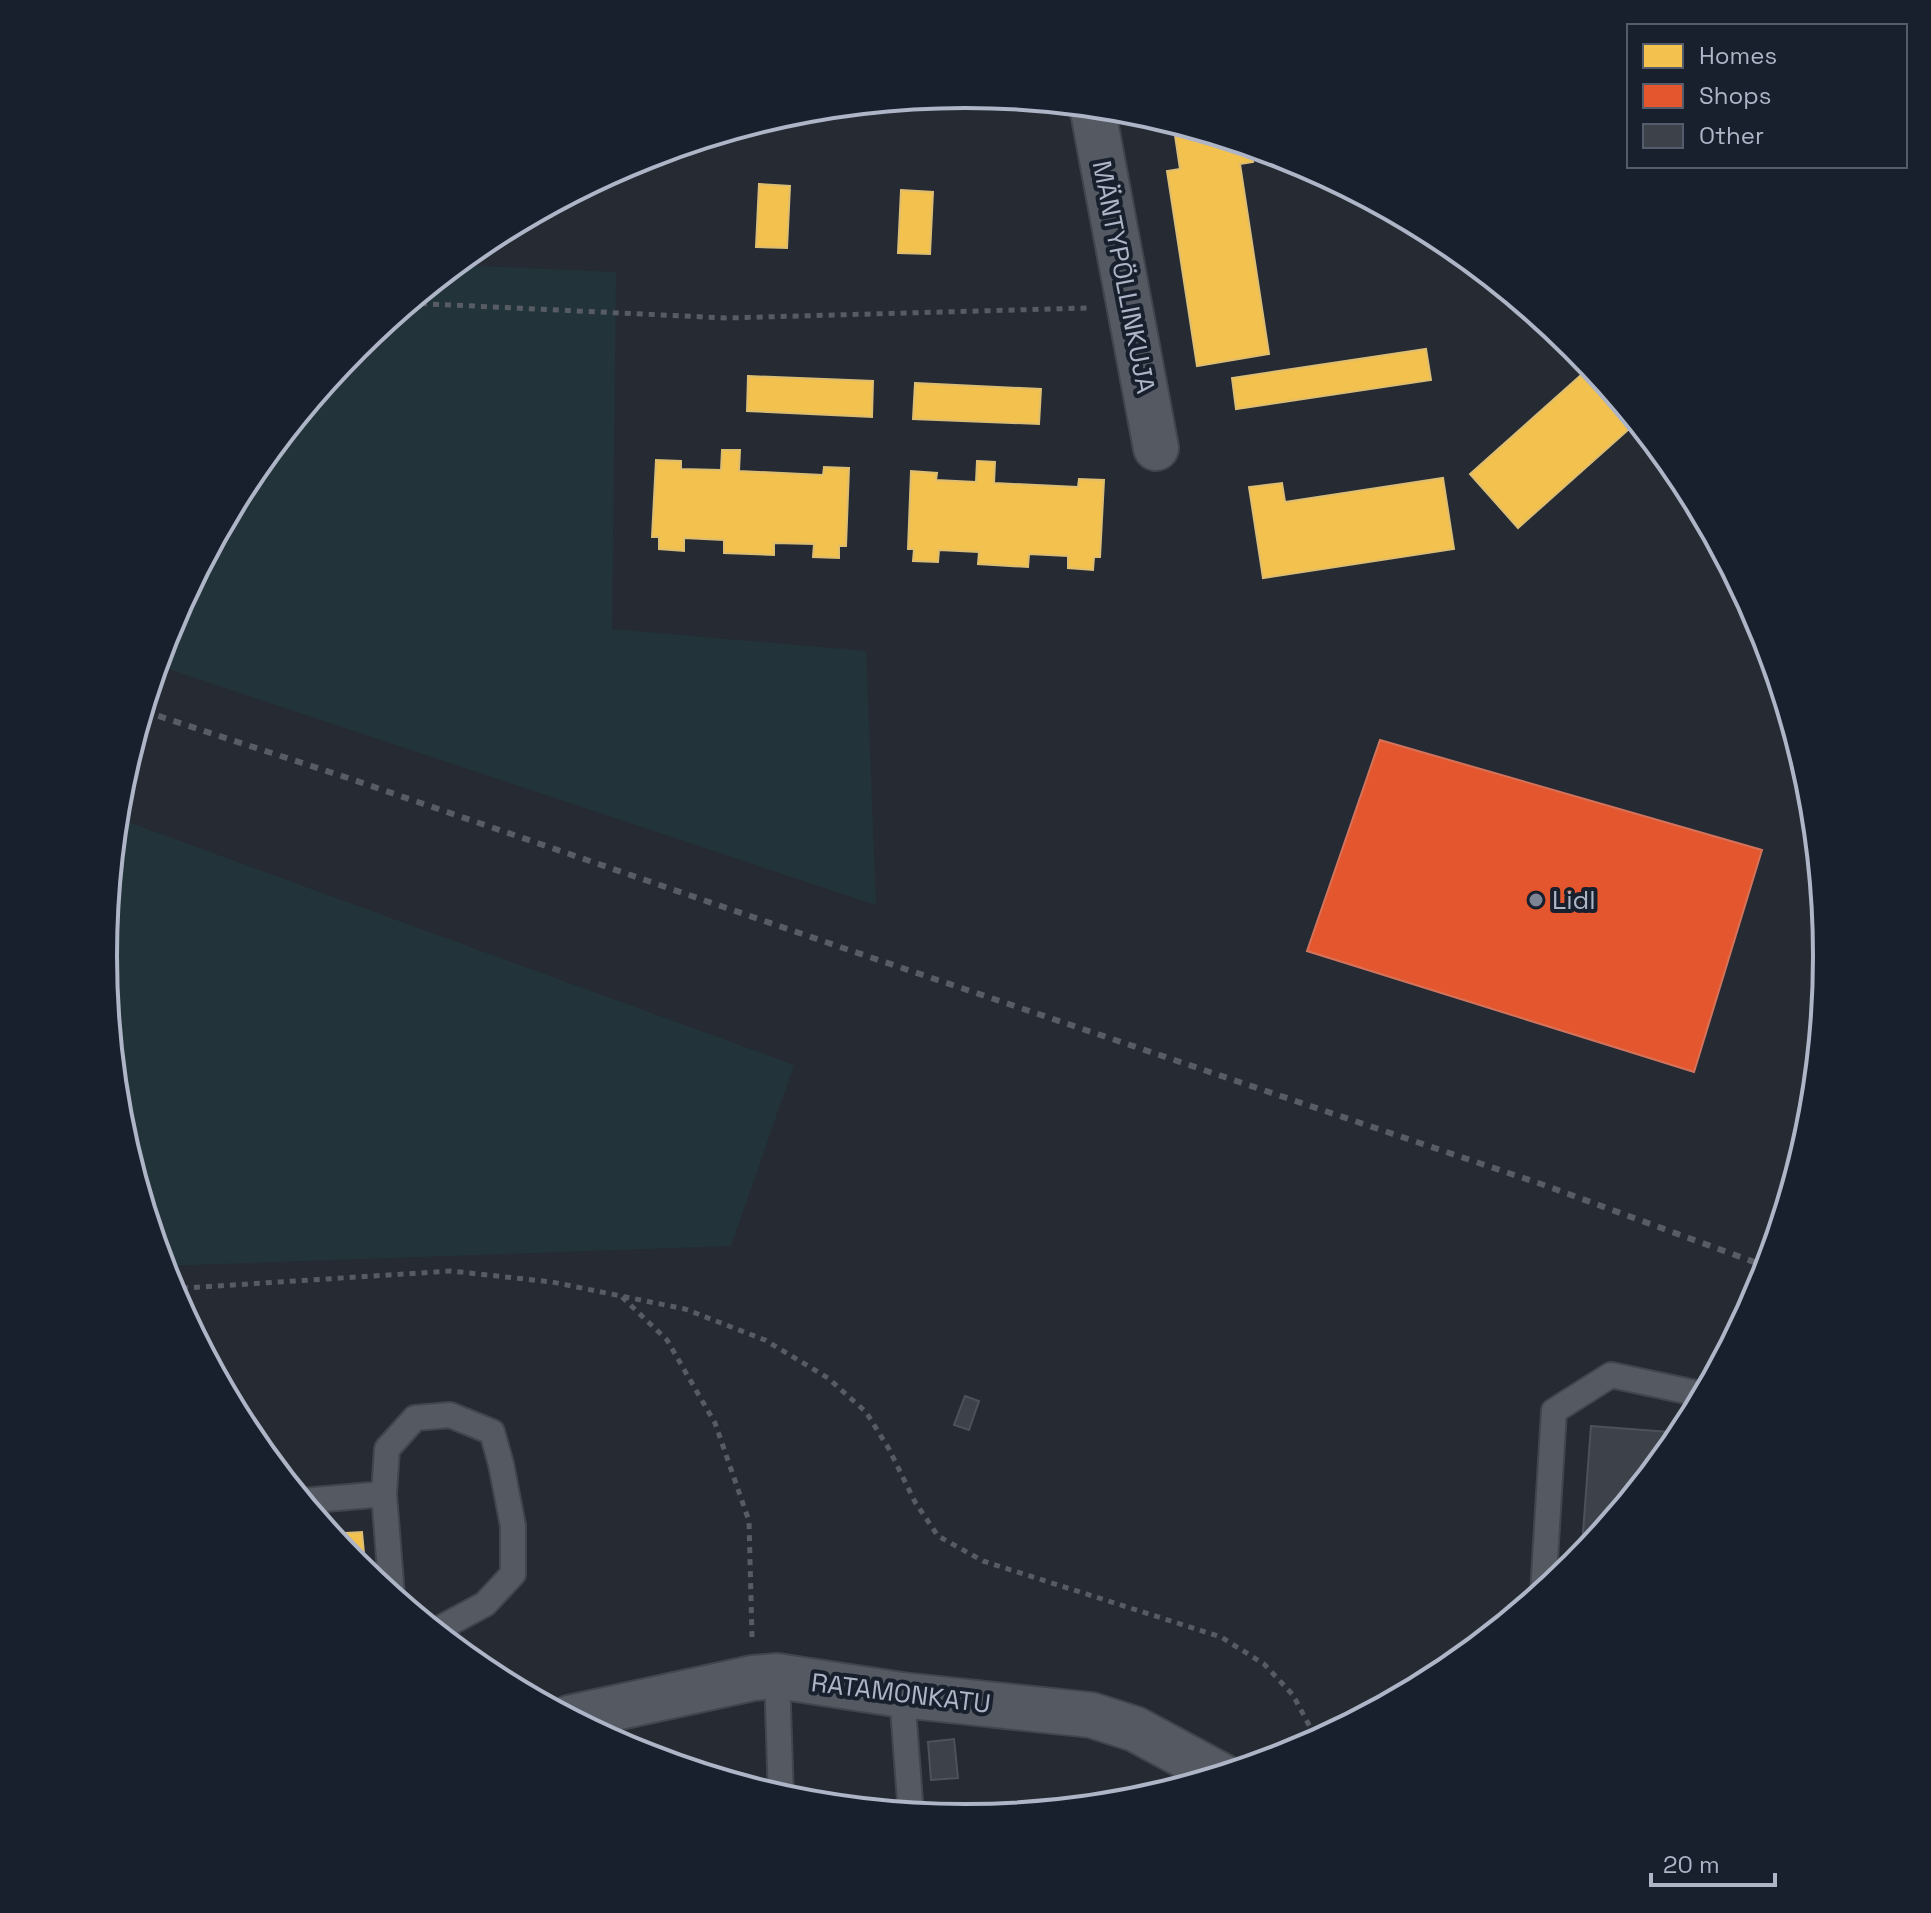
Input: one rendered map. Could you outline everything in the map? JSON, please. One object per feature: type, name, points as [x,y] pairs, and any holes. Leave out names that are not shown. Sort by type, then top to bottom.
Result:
[{"type":"street","name":"MÄNTYPÖLLINKUJA","points":[[1094,118],[1156,448]]},
{"type":"street","name":"RATAMONKATU","points":[[585,1715],[765,1677],[1091,1715],[1135,1729],[1209,1769]]},
{"type":"lane","points":[[1544,1576],[1554,1411],[1611,1375],[1693,1392]]},
{"type":"lane","points":[[391,1579],[384,1494],[387,1449],[415,1418],[450,1415],[492,1432],[513,1526],[513,1574],[485,1604],[444,1626]]},
{"type":"lane","points":[[315,1500],[384,1494]]},
{"type":"lane","points":[[765,1677],[779,1784]]},
{"type":"lane","points":[[902,1695],[910,1803]]},
{"type":"path","points":[[424,304],[726,318],[1129,306]]},
{"type":"path","points":[[185,1288],[451,1271],[552,1282],[685,1309],[765,1340],[828,1378],[866,1412],[889,1449],[915,1502],[938,1536],[983,1561],[1221,1637],[1264,1664],[1293,1695],[1310,1731]]},
{"type":"path","points":[[622,1297],[667,1340],[715,1423],[749,1521],[765,1677]]},
{"type":"shaded area","points":[[473,266],[616,272],[612,629],[866,651],[876,905],[168,669],[205,581],[231,532],[292,440],[366,357],[406,319]]},
{"type":"shaded area","points":[[128,822],[794,1065],[731,1246],[176,1266],[146,1176],[124,1067],[117,956],[119,901]]},
{"type":"building: Homes","points":[[1175,135],[1252,159],[1253,162],[1240,164],[1269,354],[1197,366],[1167,171],[1180,169]]},
{"type":"building: Homes","points":[[759,184],[790,186],[787,248],[756,247]]},
{"type":"building: Homes","points":[[901,190],[933,192],[930,254],[898,253]]},
{"type":"building: Homes","points":[[1426,349],[1431,380],[1236,409],[1232,378]]},
{"type":"building: Homes","points":[[1582,374],[1630,429],[1518,528],[1470,474]]},
{"type":"building: Homes","points":[[748,376],[873,381],[872,417],[747,411]]},
{"type":"building: Homes","points":[[915,383],[1041,389],[1039,424],[913,419]]},
{"type":"building: Homes","points":[[722,450],[740,450],[739,471],[823,475],[824,467],[849,468],[846,546],[839,546],[839,558],[813,557],[814,544],[774,543],[774,555],[724,553],[724,540],[684,538],[684,551],[659,549],[659,537],[652,537],[656,460],[681,461],[681,469],[721,470]]},
{"type":"building: Homes","points":[[977,461],[995,462],[994,483],[1078,487],[1079,479],[1104,480],[1100,557],[1094,557],[1093,570],[1068,568],[1068,556],[1029,554],[1028,567],[978,564],[979,552],[939,550],[938,562],[913,561],[914,549],[908,549],[911,471],[937,473],[936,480],[976,482]]},
{"type":"building: Homes","points":[[1443,478],[1454,549],[1263,578],[1249,487],[1282,483],[1285,502]]},
{"type":"building: Homes","points":[[362,1532],[364,1554],[344,1533]]},
{"type":"building: Shops","name":"Lidl","points":[[1380,740],[1762,850],[1694,1072],[1307,951]]},
{"type":"building: Other","points":[[965,1396],[979,1401],[969,1430],[954,1425]]},
{"type":"building: Other","points":[[1591,1426],[1668,1432],[1639,1473],[1583,1537]]},
{"type":"building: Other","points":[[954,1739],[958,1778],[931,1780],[928,1742]]},
{"type":"railway","points":[[153,714],[1544,1185],[1756,1263]]},
{"type":"place","name":"Lidl","points":[[1536,900]]}]
